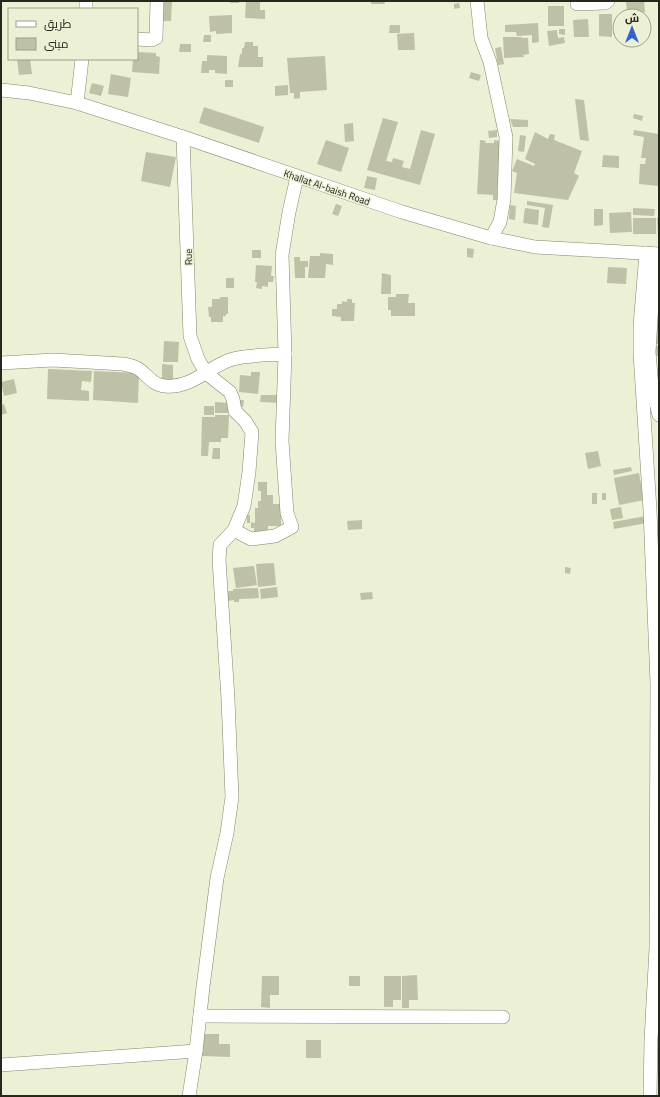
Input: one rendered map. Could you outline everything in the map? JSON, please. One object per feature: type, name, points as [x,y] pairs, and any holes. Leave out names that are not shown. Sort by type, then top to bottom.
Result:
[{"type":"street","points":[[138,39],[154,40],[156,38],[157,1]]},
{"type":"street","points":[[477,1],[481,38],[490,62],[506,137],[504,199],[500,222],[491,238]]},
{"type":"street","points":[[577,4],[605,3],[608,1]]},
{"type":"street","points":[[77,103],[82,60]]},
{"type":"street","name":"Khallat Al-baish Road","points":[[1,90],[29,93],[77,103],[183,137],[402,212],[491,238],[535,246],[653,254]]},
{"type":"street","name":"Rue","points":[[183,137],[190,336],[198,359],[206,373]]},
{"type":"street","points":[[234,530],[251,539],[275,536],[292,527],[287,513],[282,441],[285,354],[282,255],[289,212],[298,177]]},
{"type":"street","points":[[653,254],[649,352],[652,387],[659,415]]},
{"type":"street","points":[[650,1096],[655,1040],[657,684],[650,510],[640,353],[640,326],[653,254]]},
{"type":"street","points":[[1,363],[54,360],[123,364],[134,366],[141,370],[158,385],[168,387],[193,381],[232,359],[285,354]]},
{"type":"street","points":[[189,1096],[196,1051],[216,885],[227,833],[232,797],[228,699],[218,560],[220,545],[234,530],[244,506],[251,456],[252,432],[245,421],[235,411],[230,392],[206,373]]},
{"type":"street","points":[[200,1016],[503,1017]]},
{"type":"street","points":[[1,1065],[196,1051]]},
{"type":"building","points":[[164,1],[172,1],[171,21],[163,21]]},
{"type":"building","points":[[230,1],[239,1],[239,3],[230,3]]},
{"type":"building","points":[[246,1],[260,1],[260,10],[265,10],[265,19],[245,18]]},
{"type":"building","points":[[371,1],[384,1],[385,4],[371,4]]},
{"type":"building","points":[[626,1],[644,1],[645,8],[627,8]]},
{"type":"building","points":[[459,3],[460,8],[454,9],[454,4]]},
{"type":"building","points":[[548,6],[564,6],[564,26],[548,26]]},
{"type":"building","points":[[599,14],[612,14],[612,37],[599,36]]},
{"type":"building","points":[[232,15],[232,33],[216,34],[216,31],[210,32],[209,16]]},
{"type":"building","points":[[588,19],[589,37],[574,37],[573,20]]},
{"type":"building","points":[[538,23],[539,42],[532,43],[532,35],[517,36],[516,32],[505,32],[505,25]]},
{"type":"building","points":[[390,25],[400,25],[400,33],[389,33]]},
{"type":"building","points":[[559,29],[565,29],[565,35],[559,34]]},
{"type":"building","points":[[557,30],[558,38],[564,37],[565,43],[549,46],[547,31]]},
{"type":"building","points":[[414,33],[415,50],[398,50],[397,34]]},
{"type":"building","points":[[204,35],[211,35],[211,42],[203,42]]},
{"type":"building","points":[[503,37],[528,38],[529,54],[523,55],[524,57],[504,58]]},
{"type":"building","points":[[245,42],[253,42],[253,46],[258,46],[258,57],[263,57],[263,67],[238,67],[240,54],[242,54],[242,48],[244,48]]},
{"type":"building","points":[[180,44],[191,44],[191,52],[179,52]]},
{"type":"building","points":[[501,47],[504,64],[498,65],[495,48]]},
{"type":"building","points":[[138,52],[156,53],[156,56],[160,57],[159,74],[132,72],[133,60],[138,60]]},
{"type":"building","points":[[207,55],[227,56],[227,74],[215,73],[215,70],[209,70],[209,73],[201,73],[202,61],[207,61]]},
{"type":"building","points":[[325,56],[327,90],[300,92],[300,98],[294,99],[294,93],[290,93],[287,58]]},
{"type":"building","points":[[17,60],[30,60],[32,74],[19,75]]},
{"type":"building","points":[[471,72],[481,75],[479,81],[469,78]]},
{"type":"building","points":[[111,74],[131,78],[128,97],[108,94]]},
{"type":"building","points":[[225,80],[233,80],[233,87],[225,87]]},
{"type":"building","points":[[92,83],[104,86],[101,96],[89,93]]},
{"type":"building","points":[[288,85],[288,95],[275,96],[275,86]]},
{"type":"building","points":[[575,99],[584,100],[589,141],[580,140]]},
{"type":"building","points":[[204,107],[264,127],[259,143],[199,123]]},
{"type":"building","points":[[634,114],[643,116],[642,121],[633,118]]},
{"type":"building","points":[[383,118],[398,122],[386,161],[392,162],[393,158],[404,161],[402,167],[410,169],[421,130],[435,134],[420,185],[367,170]]},
{"type":"building","points":[[510,119],[528,120],[528,127],[513,127]]},
{"type":"building","points":[[353,123],[354,141],[345,142],[344,124]]},
{"type":"building","points":[[497,130],[497,137],[489,138],[488,131]]},
{"type":"building","points":[[634,130],[659,134],[659,186],[639,184],[640,164],[645,164],[646,158],[641,158],[644,137],[633,135]]},
{"type":"building","points":[[535,132],[548,139],[550,134],[555,135],[554,140],[582,151],[574,173],[579,176],[568,200],[514,193],[517,173],[512,171],[517,159],[534,166],[535,164],[525,159]]},
{"type":"building","points":[[520,135],[526,136],[524,152],[518,151]]},
{"type":"building","points":[[326,140],[349,148],[341,172],[317,164]]},
{"type":"building","points":[[480,140],[486,141],[485,143],[494,143],[494,140],[500,141],[497,200],[493,200],[493,195],[477,194]]},
{"type":"building","points":[[146,152],[176,157],[170,187],[141,181]]},
{"type":"building","points":[[603,155],[619,156],[619,168],[602,167]]},
{"type":"building","points":[[367,176],[377,178],[375,190],[364,188]]},
{"type":"building","points":[[527,201],[553,205],[549,228],[542,227],[545,208],[527,205]]},
{"type":"building","points":[[336,204],[342,206],[338,216],[332,214]]},
{"type":"building","points":[[510,205],[516,206],[515,220],[509,219]]},
{"type":"building","points":[[525,208],[539,210],[538,225],[523,223]]},
{"type":"building","points":[[633,208],[655,209],[654,216],[633,215]]},
{"type":"building","points":[[594,209],[603,209],[603,225],[594,226]]},
{"type":"building","points":[[631,212],[632,232],[610,233],[609,213]]},
{"type":"building","points":[[633,218],[656,218],[656,234],[633,234]]},
{"type":"building","points":[[657,218],[659,218],[659,237],[658,237]]},
{"type":"building","points":[[467,248],[474,249],[473,258],[467,257]]},
{"type":"building","points":[[252,250],[261,250],[261,258],[252,258]]},
{"type":"building","points":[[320,253],[333,254],[333,265],[326,264],[325,278],[308,278],[310,256],[320,256]]},
{"type":"building","points":[[294,257],[300,257],[300,261],[308,261],[308,267],[305,267],[305,278],[295,278]]},
{"type":"building","points":[[256,265],[272,266],[271,276],[274,276],[273,282],[268,282],[268,287],[262,286],[262,289],[256,288]]},
{"type":"building","points":[[608,267],[627,268],[626,284],[607,283]]},
{"type":"building","points":[[382,273],[391,275],[391,294],[381,294]]},
{"type":"building","points":[[226,278],[234,278],[234,288],[226,288]]},
{"type":"building","points":[[396,294],[409,294],[408,303],[415,303],[415,316],[391,316],[391,310],[388,310],[388,297],[396,297]]},
{"type":"building","points":[[220,297],[228,297],[228,314],[223,316],[223,322],[211,322],[208,307],[212,307],[212,299],[220,299]]},
{"type":"building","points":[[347,299],[352,299],[352,303],[355,303],[354,321],[341,321],[341,317],[332,316],[332,309],[337,309],[337,304],[342,304],[342,301],[347,302]]},
{"type":"building","points":[[654,307],[659,307],[659,344],[655,344]]},
{"type":"building","points":[[164,341],[179,342],[178,362],[163,362]]},
{"type":"building","points":[[655,346],[659,346],[659,356],[655,356]]},
{"type":"building","points":[[162,364],[173,365],[173,383],[162,383]]},
{"type":"building","points":[[48,369],[92,371],[91,382],[82,381],[81,390],[89,391],[89,401],[47,399]]},
{"type":"building","points":[[94,371],[139,373],[138,403],[93,400]]},
{"type":"building","points":[[251,372],[260,372],[258,394],[239,392],[240,375],[251,376]]},
{"type":"building","points":[[14,379],[17,393],[4,396],[1,382]]},
{"type":"building","points":[[261,395],[281,395],[280,403],[260,402]]},
{"type":"building","points":[[239,400],[244,400],[243,407],[238,406]]},
{"type":"building","points":[[215,402],[229,403],[229,413],[215,413]]},
{"type":"building","points":[[4,404],[7,413],[1,415],[1,405]]},
{"type":"building","points":[[204,406],[214,406],[214,415],[204,415]]},
{"type":"building","points":[[215,415],[229,415],[228,438],[221,438],[221,442],[209,442],[208,456],[201,456],[202,417],[215,417]]},
{"type":"building","points":[[213,448],[220,448],[220,459],[212,459]]},
{"type":"building","points":[[598,451],[601,466],[588,469],[585,453]]},
{"type":"building","points":[[631,467],[632,471],[614,475],[613,470]]},
{"type":"building","points":[[639,473],[644,500],[619,505],[614,478]]},
{"type":"building","points":[[258,482],[267,482],[267,495],[273,495],[273,504],[281,504],[281,526],[268,526],[268,533],[254,533],[254,528],[251,528],[251,522],[255,523],[255,508],[258,508],[258,501],[261,501],[261,491],[258,491]]},
{"type":"building","points":[[592,493],[597,493],[597,504],[592,504]]},
{"type":"building","points":[[602,493],[606,493],[606,500],[602,500]]},
{"type":"building","points":[[621,507],[623,518],[612,520],[610,509]]},
{"type":"building","points":[[247,515],[250,515],[250,523],[247,523]]},
{"type":"building","points":[[646,516],[647,523],[614,529],[613,522]]},
{"type":"building","points":[[362,520],[362,529],[348,530],[347,521]]},
{"type":"building","points":[[274,563],[276,585],[258,587],[256,564]]},
{"type":"building","points":[[254,566],[257,585],[236,588],[233,568]]},
{"type":"building","points":[[565,567],[571,568],[570,574],[565,573]]},
{"type":"building","points":[[277,587],[278,597],[261,599],[260,589]]},
{"type":"building","points":[[258,588],[259,598],[239,599],[239,602],[234,602],[234,600],[228,601],[227,591],[233,591],[233,589]]},
{"type":"building","points":[[372,592],[373,599],[361,600],[360,593]]},
{"type":"building","points":[[417,975],[418,1000],[409,1000],[409,1008],[402,1008],[402,976]]},
{"type":"building","points":[[262,976],[279,976],[279,995],[270,995],[270,1008],[261,1007]]},
{"type":"building","points":[[349,976],[360,976],[360,986],[349,986]]},
{"type":"building","points":[[384,976],[401,976],[401,1000],[393,1000],[393,1007],[384,1007]]},
{"type":"building","points":[[202,1034],[219,1034],[219,1044],[230,1044],[230,1057],[202,1056]]},
{"type":"building","points":[[306,1040],[321,1040],[321,1058],[306,1058]]}]
